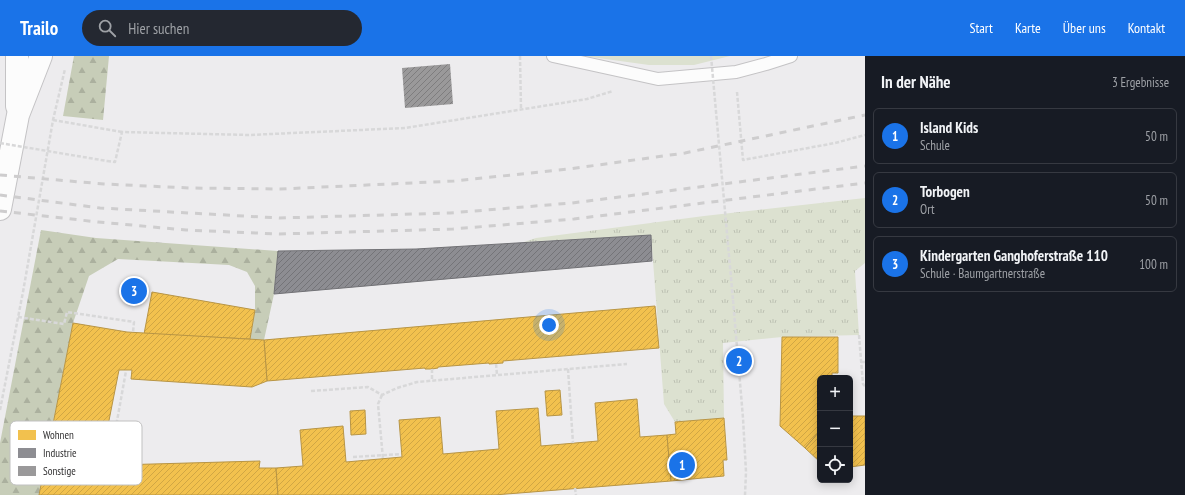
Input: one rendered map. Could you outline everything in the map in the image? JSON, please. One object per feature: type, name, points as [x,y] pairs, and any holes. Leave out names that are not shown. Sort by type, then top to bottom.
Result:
[{"type":"main road","points":[[16,56],[18,115]]},
{"type":"main road","points":[[0,209],[18,115],[42,56]]},
{"type":"lane","points":[[553,56],[658,79],[736,72],[791,56]]},
{"type":"path","points":[[520,56],[521,108]]},
{"type":"path","points":[[711,56],[743,418],[746,472],[744,495]]},
{"type":"path","points":[[0,410],[53,120],[66,63]]},
{"type":"path","points":[[53,120],[122,132],[249,135],[405,128],[521,108],[587,99],[616,91]]},
{"type":"path","points":[[738,106],[743,160],[835,143],[865,135]]},
{"type":"path","points":[[0,143],[115,162],[122,132]]},
{"type":"path","points":[[18,317],[64,324],[67,312],[134,322],[133,332]]},
{"type":"path","points":[[859,335],[860,362],[863,384],[865,386]]},
{"type":"path","points":[[860,362],[865,362]]},
{"type":"path","points":[[496,364],[497,375]]},
{"type":"path","points":[[383,459],[378,404],[382,395],[397,388],[417,382],[627,364]]},
{"type":"path","points":[[432,369],[432,381]]},
{"type":"path","points":[[568,369],[573,443]]},
{"type":"path","points":[[117,421],[126,371]]},
{"type":"path","points":[[311,391],[368,387],[382,395]]},
{"type":"path","points":[[352,458],[383,454],[401,454]]},
{"type":"path","points":[[575,488],[576,495]]},
{"type":"green space","points":[[74,56],[109,56],[103,120],[63,116]]},
{"type":"green space","points":[[584,56],[730,56],[694,65],[649,65]]},
{"type":"green space","points":[[865,198],[865,263],[855,271],[859,335],[782,337],[723,343],[724,418],[675,422],[664,404],[651,235],[524,242],[536,238],[704,216]]},
{"type":"green space","points":[[41,230],[96,238],[278,251],[274,294],[264,340],[250,339],[255,310],[255,286],[247,272],[229,265],[118,259],[89,276],[73,323],[54,421],[10,421],[10,485],[41,485],[39,495],[0,495],[0,443]]},
{"type":"building: Wohnen","points":[[152,292],[255,310],[250,339],[144,334]]},
{"type":"building: Wohnen","points":[[655,306],[659,348],[503,361],[503,363],[438,367],[432,369],[425,368],[267,381],[264,340]]},
{"type":"building: Wohnen","points":[[73,323],[127,332],[264,340],[267,381],[252,387],[131,379],[132,370],[119,370],[109,421],[54,421]]},
{"type":"building: Wohnen","points":[[782,337],[838,337],[838,373],[832,373],[832,375],[817,375],[817,434],[805,448],[780,426]]},
{"type":"building: Wohnen","points":[[560,390],[562,415],[547,416],[545,391]]},
{"type":"building: Wohnen","points":[[637,399],[640,437],[667,435],[671,481],[494,495],[278,495],[276,468],[303,466],[300,430],[343,426],[346,462],[402,457],[399,420],[440,417],[443,454],[499,449],[496,411],[538,408],[541,446],[598,441],[595,403]]},
{"type":"building: Wohnen","points":[[365,410],[366,434],[351,435],[350,411]]},
{"type":"building: Wohnen","points":[[853,416],[865,416],[865,465],[853,467]]},
{"type":"building: Wohnen","points":[[724,418],[727,460],[723,460],[724,476],[671,481],[667,435],[676,434],[675,422]]},
{"type":"building: Wohnen","points":[[817,434],[817,459],[805,448]]},
{"type":"building: Wohnen","points":[[260,461],[259,468],[276,468],[278,495],[39,495],[41,485],[142,485],[142,464]]},
{"type":"building: Industrie","points":[[651,235],[652,261],[274,294],[278,251],[416,249]]},
{"type":"building: Sonstige","points":[[450,64],[453,104],[405,108],[402,68]]},
{"type":"railway","points":[[0,175],[104,184],[190,188],[280,189],[454,181],[569,169],[685,153],[865,115]]},
{"type":"railway","points":[[0,195],[100,208],[279,218],[450,213],[572,203],[865,166]]},
{"type":"railway","points":[[0,211],[186,230],[279,234],[453,229],[574,219],[865,183]]},
{"type":"place","name":"Kindergarten Ganghoferstraße 110","points":[[134,291]]},
{"type":"place","name":"Torbogen","points":[[739,361]]},
{"type":"place","name":"Island Kids","points":[[682,465]]}]
